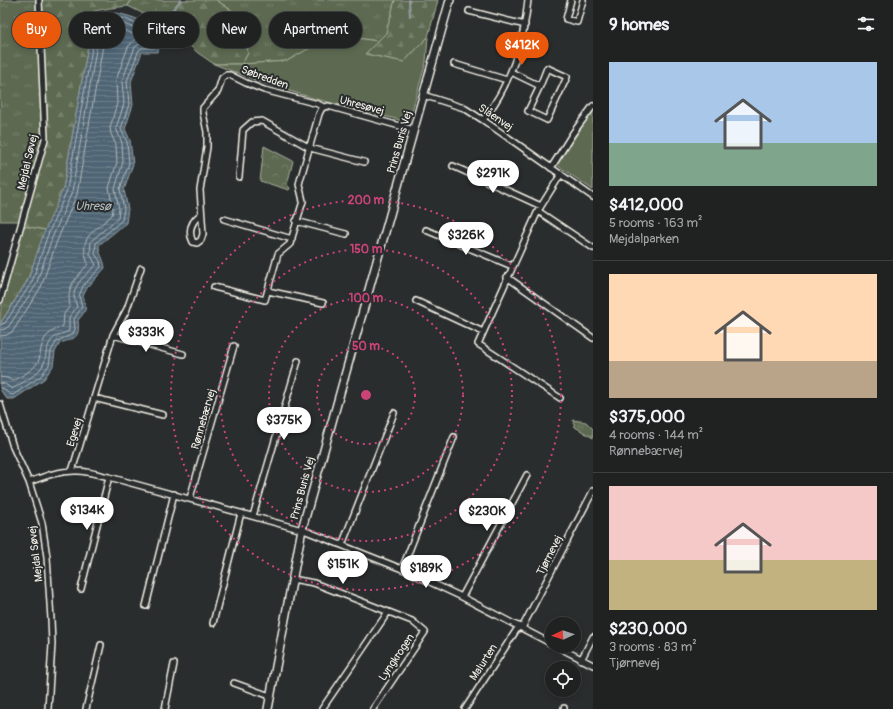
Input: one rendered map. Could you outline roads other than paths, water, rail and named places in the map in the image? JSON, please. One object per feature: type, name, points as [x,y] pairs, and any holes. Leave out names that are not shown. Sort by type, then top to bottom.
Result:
[{"type":"street","name":"Mejdal Søvej","points":[[0,300],[6,273],[45,139],[39,0]]},
{"type":"street","name":"Prins Buris Vej","points":[[268,709],[302,529],[450,0]]},
{"type":"street","points":[[483,120],[511,72],[519,50],[525,25],[528,0]]},
{"type":"street","points":[[571,0],[566,20],[577,22],[583,0]]},
{"type":"street","points":[[469,11],[525,25]]},
{"type":"street","points":[[454,64],[507,80]]},
{"type":"street","points":[[547,68],[567,77],[547,120],[528,111],[540,86],[547,68]]},
{"type":"street","points":[[511,72],[540,86]]},
{"type":"street","name":"Søbredden","points":[[201,214],[194,219],[191,227],[190,236],[193,242],[196,243],[201,240],[203,234],[200,190],[207,147],[207,132],[203,108],[218,91],[222,78],[230,75],[264,90],[318,104],[324,107]]},
{"type":"street","name":"Slåenvej","points":[[423,95],[464,108],[593,197]]},
{"type":"street","name":"Uhresøvej","points":[[268,290],[278,254],[290,244],[303,201],[299,184],[320,110],[328,106],[414,130]]},
{"type":"street","points":[[552,168],[573,133],[593,106]]},
{"type":"street","points":[[239,177],[243,130],[252,122],[262,121],[310,148],[364,162]]},
{"type":"street","points":[[453,166],[540,208],[593,248]]},
{"type":"street","points":[[560,398],[478,344],[512,266],[540,208],[561,174]]},
{"type":"street","points":[[224,218],[292,238]]},
{"type":"street","points":[[296,221],[346,234]]},
{"type":"street","points":[[426,230],[512,266]]},
{"type":"street","name":"Egevej","points":[[72,471],[113,335],[127,309],[141,268]]},
{"type":"street","points":[[507,277],[593,338]]},
{"type":"street","points":[[214,286],[266,300],[268,290],[323,303]]},
{"type":"street","points":[[416,301],[483,332]]},
{"type":"street","points":[[113,335],[183,354]]},
{"type":"street","name":"Rønnebærvej","points":[[190,498],[234,346]]},
{"type":"street","points":[[253,516],[298,361]]},
{"type":"street","points":[[94,398],[163,415]]},
{"type":"street","name":"Mejdal Søvej","points":[[0,404],[13,447],[29,482],[42,523],[47,557],[52,644],[48,709]]},
{"type":"street","points":[[342,545],[394,413]]},
{"type":"street","points":[[402,569],[454,437]]},
{"type":"street","points":[[29,482],[46,476],[79,471],[109,477],[190,498],[302,529],[402,569],[462,597],[545,640]]},
{"type":"street","points":[[462,597],[527,475]]},
{"type":"street","points":[[81,589],[109,477]]},
{"type":"street","name":"Tjørnevej","points":[[520,627],[593,491]]},
{"type":"street","points":[[146,606],[174,494]]},
{"type":"street","points":[[213,623],[240,513]]},
{"type":"street","name":"Lyngkrogen","points":[[292,579],[314,583],[412,621],[425,632],[373,709]]},
{"type":"street","points":[[322,709],[388,612]]},
{"type":"street","name":"Malurten","points":[[465,709],[520,627]]},
{"type":"street","points":[[581,660],[593,637]]},
{"type":"street","points":[[86,709],[100,645]]},
{"type":"street","points":[[568,653],[581,660],[593,664]]},
{"type":"street","points":[[165,709],[174,664]]},
{"type":"street","points":[[234,683],[270,696]]},
{"type":"water","name":"Uhresø","points":[[125,15],[133,18],[133,48],[159,48],[157,52],[142,52],[131,82],[133,105],[125,129],[130,140],[133,164],[124,190],[128,209],[126,223],[99,245],[105,268],[87,288],[83,296],[85,309],[78,320],[78,330],[76,336],[70,340],[60,343],[55,352],[53,366],[44,379],[14,399],[7,399],[0,387],[0,324],[28,280],[43,235],[63,189],[88,48],[125,48]]},
{"type":"waterway","points":[[171,12],[181,0]]},
{"type":"waterway","points":[[409,0],[410,16]]}]
